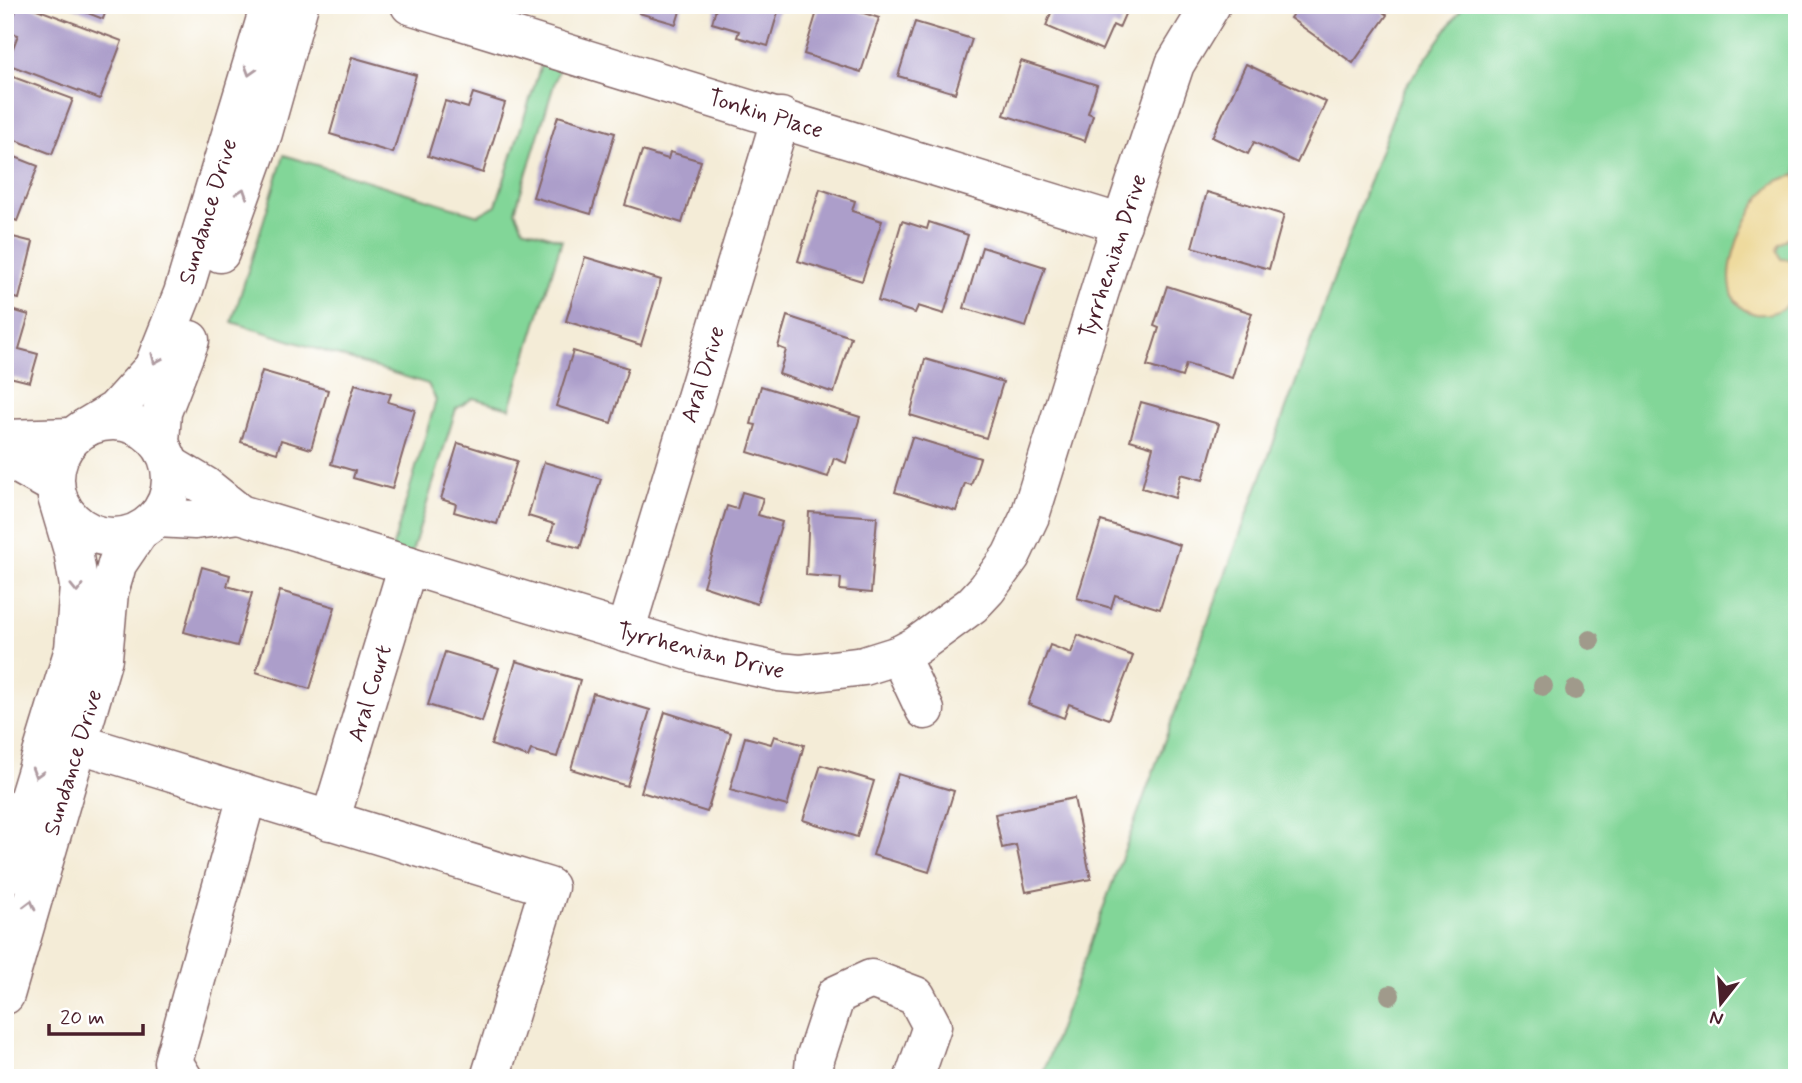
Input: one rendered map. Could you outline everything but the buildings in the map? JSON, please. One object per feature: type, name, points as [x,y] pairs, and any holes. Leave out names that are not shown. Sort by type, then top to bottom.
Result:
[{"type":"street","name":"Sundance Drive","points":[[79,432],[115,410],[153,368],[183,293],[270,5]]},
{"type":"street","name":"Sundance Drive","points":[[165,454],[162,412],[263,133],[299,5]]},
{"type":"street","name":"Tonkin Place","points":[[410,5],[1122,224]]},
{"type":"street","name":"Tyrrhenian Drive","points":[[165,454],[240,514],[702,655],[800,674],[843,670],[899,655],[930,637],[972,605],[1000,572],[1021,537],[1053,447],[1175,64],[1211,5]]},
{"type":"street","name":"Aral Drive","points":[[625,632],[781,117]]},
{"type":"street","points":[[5,439],[79,432],[100,422],[125,422],[148,432],[165,454],[172,481],[168,501],[148,525],[119,538],[99,536],[81,529],[67,515],[56,491],[56,468],[62,451],[79,432]]},
{"type":"street","points":[[5,457],[56,491]]},
{"type":"street","name":"Sundance Drive","points":[[5,875],[74,649],[79,586],[74,551],[56,491]]},
{"type":"street","name":"Tyrrhenian Drive","points":[[148,525],[240,514]]},
{"type":"street","name":"Sundance Drive","points":[[5,995],[103,658],[109,592],[117,564],[148,525]]},
{"type":"street","name":"Aral Court","points":[[330,821],[408,565]]},
{"type":"street","points":[[899,655],[925,709]]},
{"type":"street","points":[[77,743],[549,887],[491,1078]]},
{"type":"street","points":[[183,1078],[173,1062],[247,796]]},
{"type":"street","points":[[813,1078],[815,1059],[836,995],[871,979],[916,996],[932,1026],[914,1078]]},
{"type":"green space","points":[[1464,5],[1797,5],[1797,1078],[1041,1078],[1402,92]]},
{"type":"green space","points":[[547,46],[564,52],[515,211],[523,228],[562,240],[510,408],[473,398],[456,409],[408,565],[389,559],[436,400],[428,384],[232,322],[284,155],[478,215],[496,205]]},
{"type":"sand","points":[[1797,175],[1797,231],[1778,245],[1777,252],[1781,259],[1797,260],[1797,293],[1780,310],[1756,314],[1740,306],[1732,292],[1730,273],[1734,251],[1752,209],[1764,193],[1778,181]]}]
